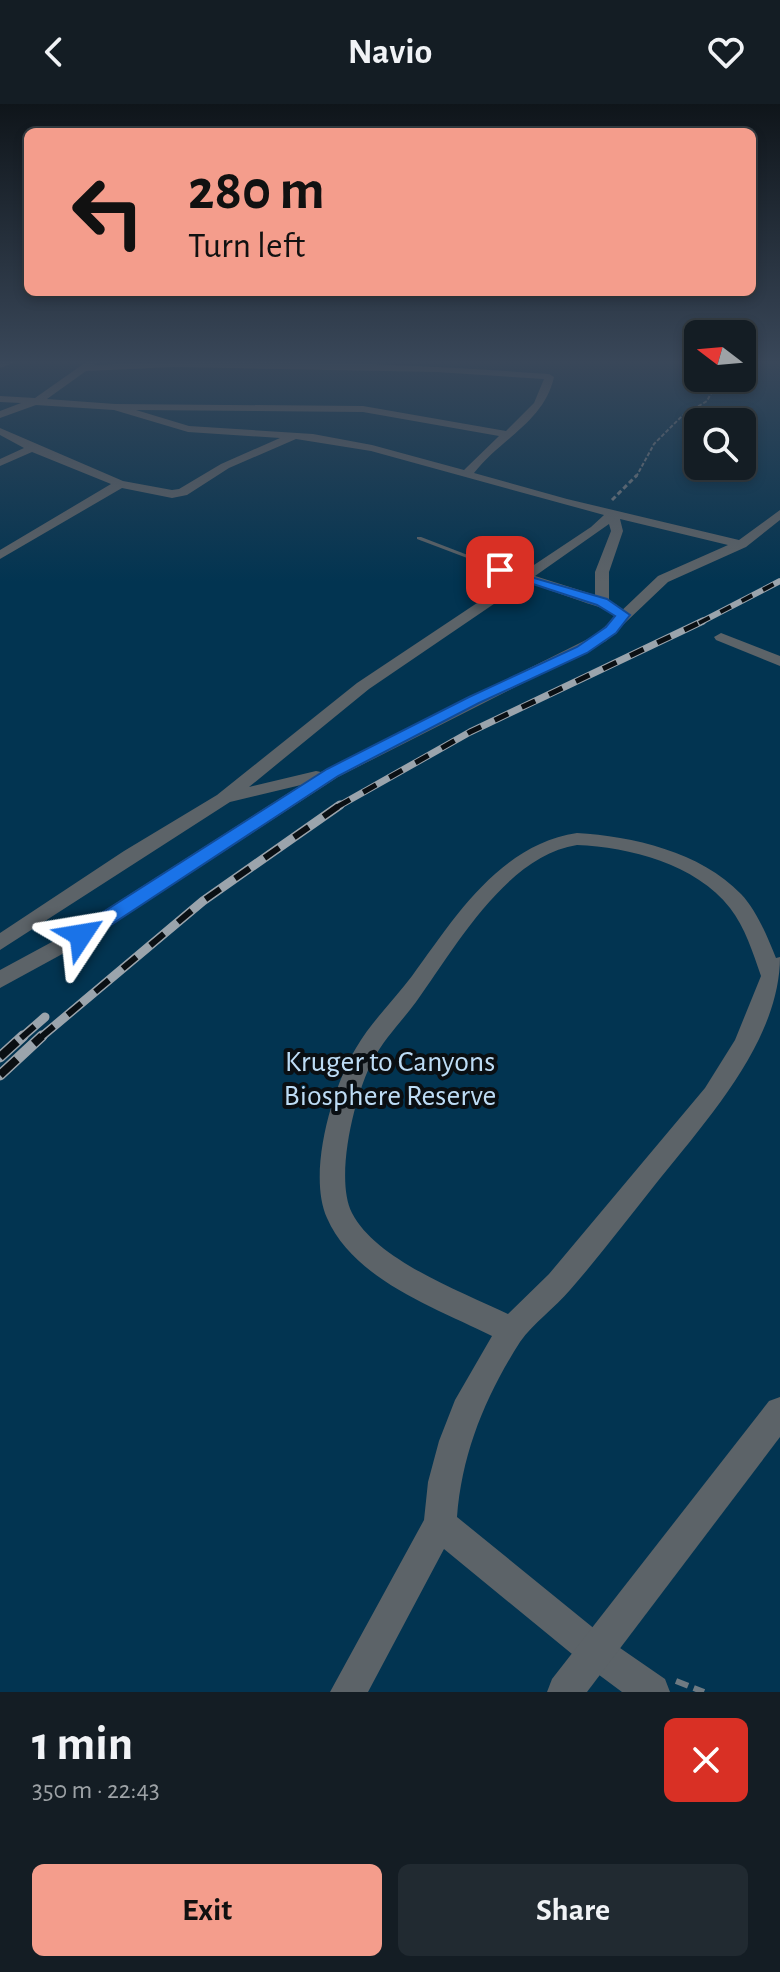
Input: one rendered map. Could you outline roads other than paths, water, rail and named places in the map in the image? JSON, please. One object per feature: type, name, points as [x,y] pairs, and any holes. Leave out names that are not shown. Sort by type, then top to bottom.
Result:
[{"type":"street","points":[[6,434],[120,484],[165,494],[179,493],[225,466],[296,436]]},
{"type":"street","points":[[267,434],[381,450],[606,512],[741,544]]},
{"type":"street","points":[[466,475],[475,461],[506,434]]},
{"type":"street","points":[[0,463],[32,448]]},
{"type":"street","points":[[0,555],[120,484]]},
{"type":"street","points":[[0,943],[131,855],[223,799],[363,686],[418,652],[522,577],[595,530],[606,512]]},
{"type":"street","points":[[602,602],[602,572],[617,531],[606,512]]},
{"type":"street","points":[[0,980],[81,935],[332,773],[474,700],[582,650],[611,630],[663,579],[741,544],[780,514]]},
{"type":"street","points":[[522,577],[602,602],[623,615]]},
{"type":"street","points":[[721,637],[780,661]]},
{"type":"street","points":[[223,799],[332,773]]},
{"type":"street","points":[[348,1692],[440,1524],[444,1482],[454,1441],[466,1411],[511,1330],[559,1283],[713,1095],[745,1043],[776,970],[750,921],[733,898],[709,880],[628,844],[579,838],[557,842],[535,853],[505,875],[459,928],[364,1056],[343,1108],[334,1180],[338,1214],[358,1243],[408,1279],[511,1330]]},
{"type":"street","points":[[565,1692],[780,1412]]},
{"type":"street","points":[[440,1524],[595,1651],[652,1692]]},
{"type":"lane","points":[[419,538],[522,577]]},
{"type":"railway","points":[[701,622],[780,581]]},
{"type":"railway","points":[[338,807],[470,732],[701,622]]},
{"type":"railway","points":[[40,1038],[203,901],[338,807]]},
{"type":"railway","points":[[21,1038],[45,1017]]},
{"type":"railway","points":[[0,1057],[23,1036]]},
{"type":"railway","points":[[0,1075],[42,1036]]},
{"type":"park label","name":"Kruger to Canyons Biosphere Reserve","points":[[390,1079]]}]
